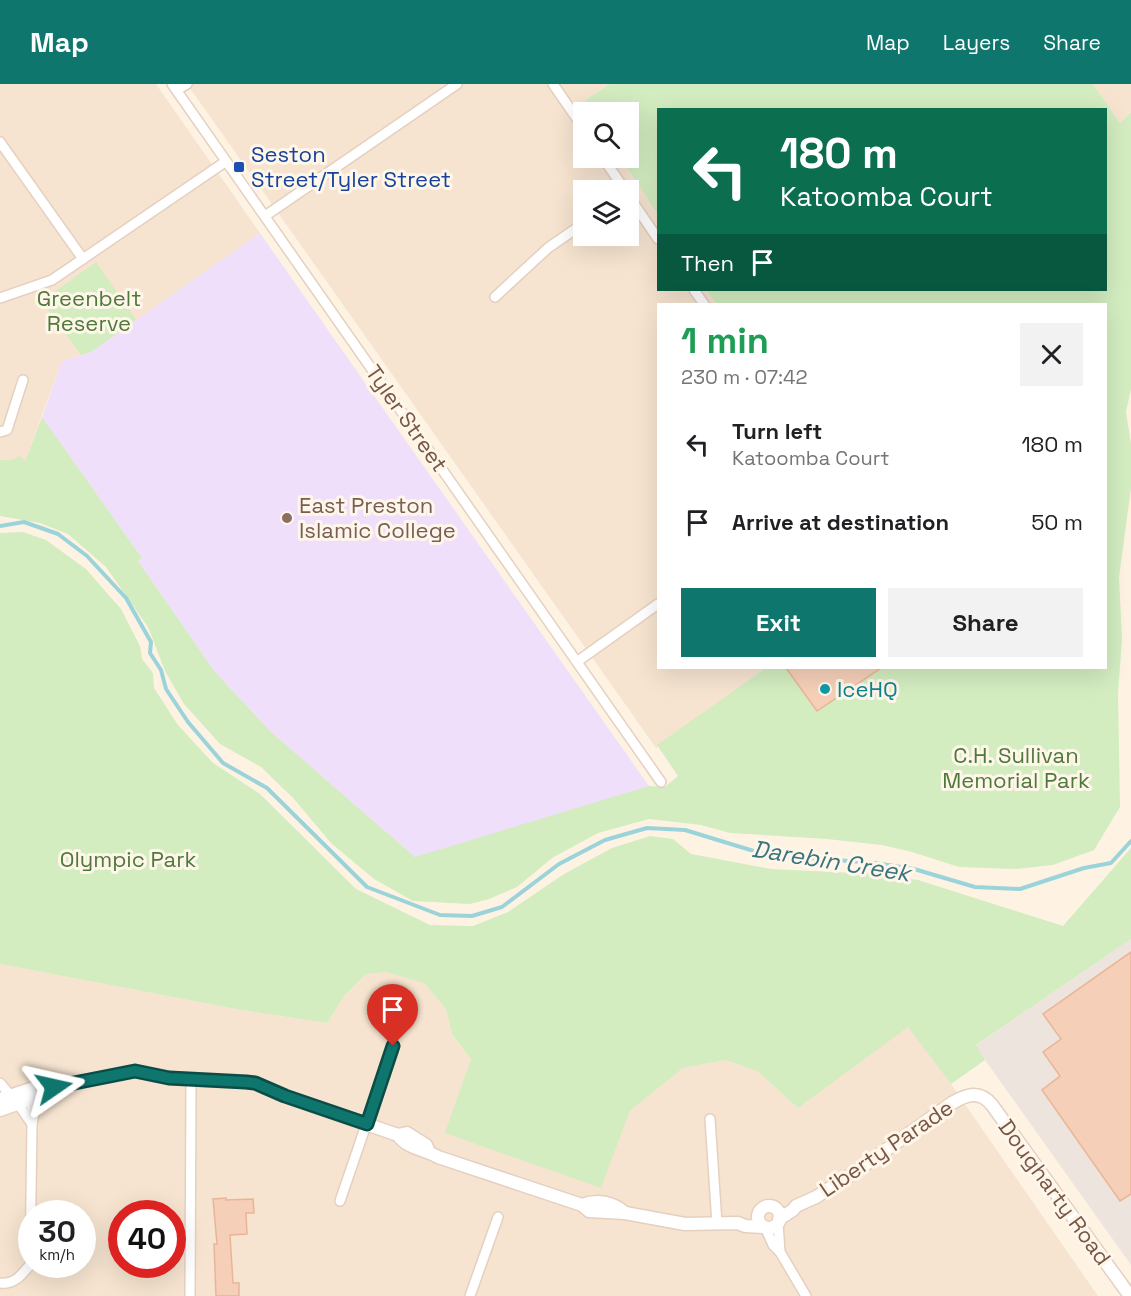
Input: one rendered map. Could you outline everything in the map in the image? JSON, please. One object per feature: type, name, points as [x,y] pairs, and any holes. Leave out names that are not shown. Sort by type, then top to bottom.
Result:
[{"type":"street","points":[[174,87],[187,84]]},
{"type":"street","points":[[266,216],[457,84]]},
{"type":"street","points":[[553,84],[573,113]]},
{"type":"street","name":"Tyler Street","points":[[174,87],[661,782]]},
{"type":"street","points":[[0,142],[83,259]]},
{"type":"street","points":[[0,298],[52,280],[225,162]]},
{"type":"street","points":[[639,211],[657,237]]},
{"type":"street","points":[[495,297],[548,248],[573,231]]},
{"type":"street","points":[[0,432],[6,430],[23,380]]},
{"type":"street","points":[[578,661],[657,605]]},
{"type":"street","points":[[340,1201],[393,1046]]},
{"type":"street","points":[[9,1104],[43,1085],[48,1084],[54,1087],[127,1072],[255,1083],[285,1096],[398,1135],[407,1133],[426,1145],[429,1152],[438,1157],[582,1205],[611,1203],[625,1213],[671,1223],[717,1224],[738,1223],[765,1208],[777,1217],[780,1252]]},
{"type":"street","points":[[190,1296],[191,1079]]},
{"type":"street","points":[[0,1083],[9,1104],[34,1114],[30,1265],[17,1281],[7,1284],[0,1283]]},
{"type":"street","points":[[9,1104],[51,1092],[54,1087]]},
{"type":"street","name":"Liberty Parade","points":[[777,1217],[833,1186],[952,1103],[967,1095],[976,1094]]},
{"type":"street","name":"Dougharty Road","points":[[976,1094],[984,1096],[992,1104],[1130,1296]]},
{"type":"street","points":[[710,1119],[717,1224]]},
{"type":"street","points":[[760,1211],[758,1220],[806,1296]]},
{"type":"street","points":[[470,1296],[498,1217]]},
{"type":"street","points":[[738,1223],[745,1226],[772,1228],[777,1217]]},
{"type":"shaded area","points":[[0,84],[156,84],[260,233],[91,352],[62,361],[25,461],[0,460]]},
{"type":"shaded area","points":[[187,84],[610,84],[585,102],[573,102],[573,168],[627,168],[635,180],[573,180],[573,246],[639,246],[639,186],[657,213],[657,291],[708,291],[715,303],[657,303],[657,669],[765,669],[656,748]]},
{"type":"shaded area","points":[[1093,84],[1131,84],[1131,112],[1120,123]]},
{"type":"shaded area","name":"East Preston Islamic College","points":[[260,233],[649,786],[519,832],[415,857],[271,732],[215,672],[138,561],[142,558],[42,417],[62,361],[91,352]]},
{"type":"shaded area","points":[[1131,939],[1131,1265],[975,1046]]},
{"type":"shaded area","points":[[0,964],[241,1010],[327,1023],[344,996],[366,974],[386,972],[425,984],[446,1009],[452,1034],[471,1059],[601,1187],[630,1111],[683,1068],[725,1060],[757,1071],[798,1108],[908,1026],[1098,1296],[0,1296]]},
{"type":"green space","name":"C.H. Sullivan Memorial Park","points":[[610,84],[1093,84],[1120,123],[1131,112],[1131,389],[1126,412],[1131,444],[1131,488],[1119,577],[1122,639],[1118,694],[1120,807],[1094,850],[1053,865],[1016,869],[959,867],[882,845],[730,833],[701,825],[649,819],[598,833],[552,858],[517,887],[489,899],[470,904],[413,901],[374,879],[331,843],[294,799],[261,767],[220,744],[184,704],[165,671],[148,627],[106,567],[68,534],[40,523],[0,516],[0,460],[14,459],[19,456],[25,461],[42,417],[142,558],[138,561],[215,672],[271,732],[415,857],[649,786],[665,787],[678,776],[657,745],[765,669],[1107,669],[1107,303],[715,303],[708,291],[1107,291],[1107,108],[657,108],[657,213],[639,186],[639,180],[635,180],[627,168],[639,168],[639,102],[585,102]]},
{"type":"green space","name":"Greenbelt Reserve","points":[[96,262],[136,320],[91,352],[81,355],[42,301]]},
{"type":"green space","name":"Olympic Park","points":[[23,532],[46,540],[86,569],[121,609],[140,646],[142,659],[153,673],[154,688],[178,725],[213,763],[260,794],[356,889],[430,925],[473,926],[508,912],[564,874],[612,848],[650,836],[673,839],[691,854],[771,869],[875,874],[918,880],[1063,926],[1131,848],[1131,939],[976,1045],[985,1060],[951,1084],[908,1027],[798,1108],[757,1071],[725,1060],[683,1068],[630,1111],[601,1188],[445,1133],[471,1059],[452,1034],[446,1009],[425,984],[386,972],[366,974],[344,996],[327,1023],[241,1010],[0,964],[0,533]]},
{"type":"building","name":"IceHQ","points":[[787,669],[880,669],[817,711]]},
{"type":"building","points":[[1131,952],[1131,1194],[1120,1201],[1042,1090],[1060,1076],[1043,1052],[1061,1039],[1043,1014]]},
{"type":"building","points":[[226,1198],[226,1200],[253,1199],[254,1213],[246,1213],[247,1234],[230,1235],[233,1283],[239,1283],[239,1296],[216,1296],[214,1244],[217,1244],[213,1199]]},
{"type":"waterway","name":"Darebin Creek","points":[[0,526],[24,522],[58,534],[87,556],[126,598],[151,642],[150,653],[161,670],[166,689],[188,722],[223,763],[267,788],[367,887],[440,915],[472,916],[502,907],[559,864],[605,840],[647,828],[685,830],[767,855],[875,863],[914,869],[975,887],[1020,889],[1084,868],[1111,863],[1131,841]]},
{"type":"place","name":"Seston Street/Tyler Street","points":[[239,167]]},
{"type":"place","name":"East Preston Islamic College","points":[[287,518]]},
{"type":"place","name":"IceHQ","points":[[825,689]]},
{"type":"route","points":[[54,1087],[135,1071],[169,1078],[239,1081],[255,1083],[275,1093],[367,1124],[393,1046]]}]
